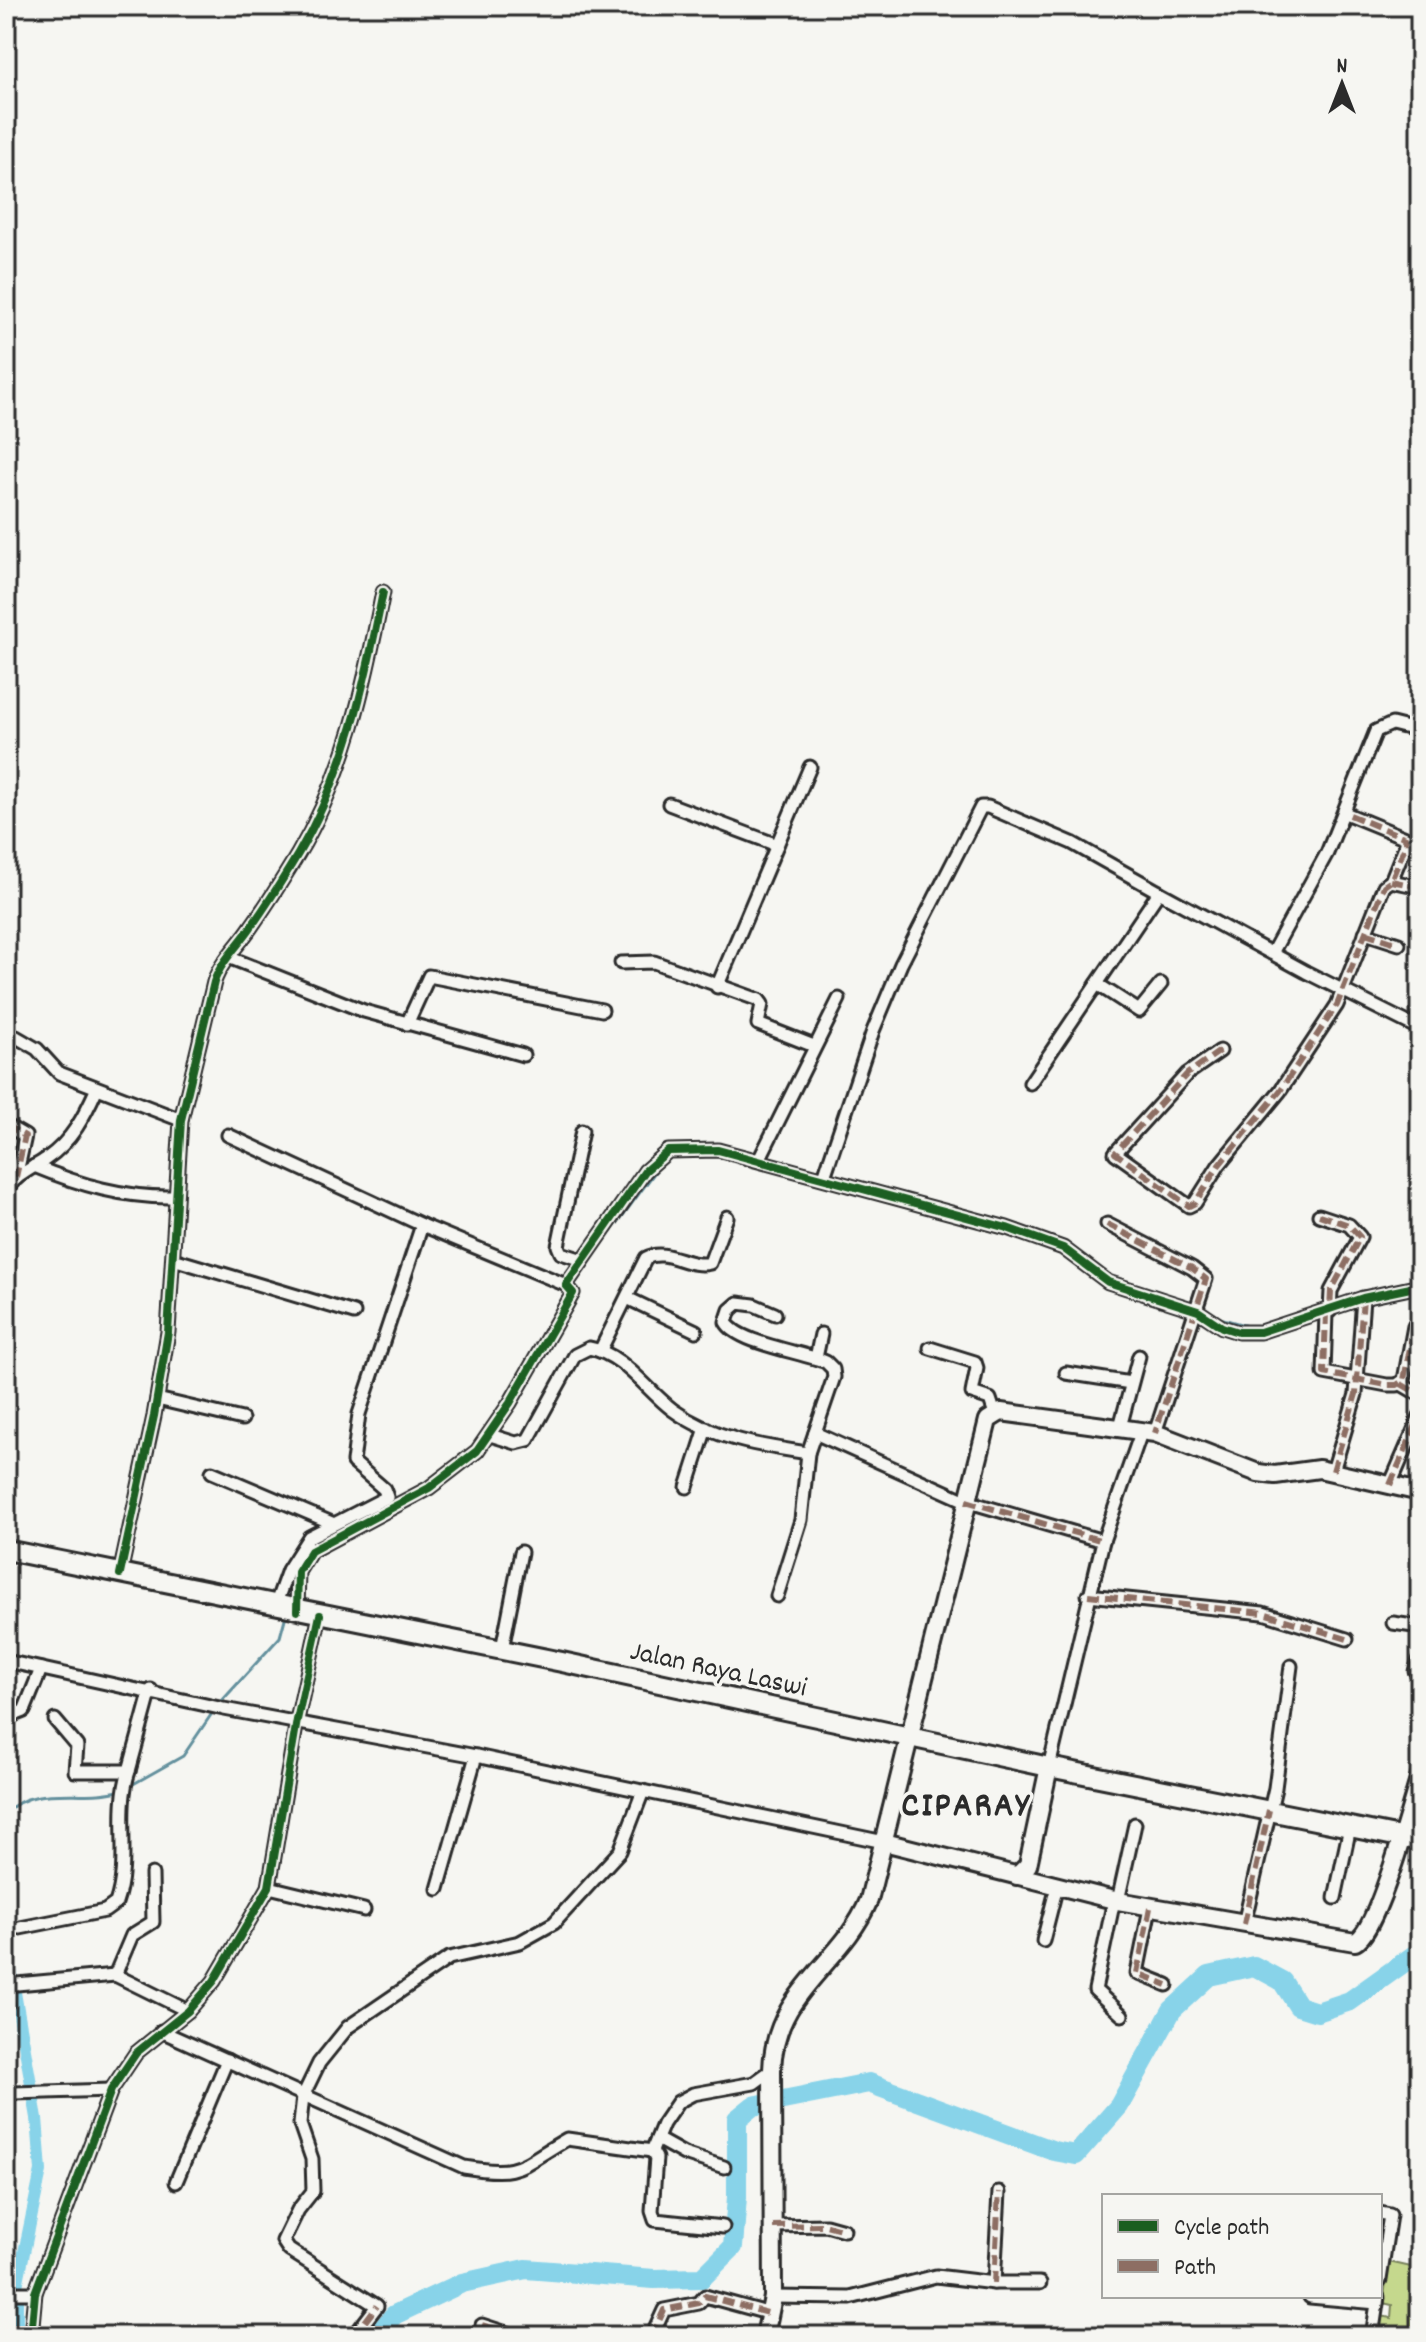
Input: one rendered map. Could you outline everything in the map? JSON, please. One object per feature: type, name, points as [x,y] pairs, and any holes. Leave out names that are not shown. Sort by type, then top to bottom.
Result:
[{"type":"main road","name":"Jalan Raya Laswi","points":[[6,1550],[286,1609],[502,1649],[908,1738],[1411,1839]]},
{"type":"street","points":[[120,1574],[157,1399],[173,1259],[174,1197],[181,1120],[214,982],[298,854],[332,790],[362,694],[383,592]]},
{"type":"street","points":[[1272,953],[1322,863],[1379,728],[1392,724],[1420,731]]},
{"type":"street","points":[[717,987],[810,767]]},
{"type":"street","points":[[669,804],[777,845]]},
{"type":"street","points":[[824,1177],[878,1017],[901,964],[981,807],[988,807],[1072,843],[1272,953],[1420,1029]]},
{"type":"street","points":[[1220,1051],[1187,1074],[1115,1153],[1189,1206],[1195,1203],[1219,1165],[1280,1091],[1336,1007],[1384,886],[1391,881],[1406,838],[1345,813]]},
{"type":"street","points":[[1391,881],[1420,887]]},
{"type":"street","points":[[1030,1083],[1159,892]]},
{"type":"street","points":[[1365,933],[1399,944]]},
{"type":"street","points":[[228,957],[407,1024],[523,1055]]},
{"type":"street","points":[[621,963],[654,962],[761,1001],[758,1024],[814,1046]]},
{"type":"street","points":[[407,1024],[429,976],[602,1010]]},
{"type":"street","points":[[1097,984],[1139,1011],[1161,984]]},
{"type":"street","points":[[759,1160],[839,999]]},
{"type":"street","points":[[6,1031],[37,1049],[59,1073],[181,1120]]},
{"type":"street","points":[[6,1190],[16,1177],[74,1134],[97,1088]]},
{"type":"street","points":[[6,1125],[25,1136],[16,1177]]},
{"type":"street","points":[[582,1131],[558,1246],[560,1252],[583,1260]]},
{"type":"street","points":[[228,1135],[422,1225],[568,1288],[573,1293],[490,1435],[453,1471],[320,1536],[296,1555],[286,1609]]},
{"type":"street","points":[[568,1288],[583,1260],[645,1171],[664,1153],[680,1148],[706,1149],[759,1160],[1021,1233],[1063,1248],[1108,1282],[1198,1311],[1222,1327],[1238,1332],[1260,1332],[1328,1307],[1420,1286]]},
{"type":"street","points":[[34,1166],[96,1189],[138,1197],[174,1197]]},
{"type":"street","points":[[1319,1215],[1349,1225],[1360,1237],[1328,1307],[1324,1373],[1387,1385],[1401,1384],[1420,1395]]},
{"type":"street","points":[[600,1351],[641,1264],[650,1255],[664,1255],[692,1264],[710,1263],[727,1217]]},
{"type":"street","points":[[1017,1876],[1028,1865],[1088,1595],[1103,1541],[1193,1315],[1198,1311],[1206,1284],[1204,1275],[1107,1224]]},
{"type":"street","points":[[387,1505],[388,1496],[384,1489],[353,1462],[357,1422],[422,1225]]},
{"type":"street","points":[[173,1259],[354,1313]]},
{"type":"street","points":[[627,1298],[696,1331]]},
{"type":"street","points":[[1333,1471],[1358,1378],[1363,1298]]},
{"type":"street","points":[[775,1314],[754,1305],[738,1303],[730,1310],[726,1322],[730,1329],[746,1337],[816,1358],[831,1366],[834,1377],[808,1453],[801,1520],[777,1596]]},
{"type":"street","points":[[1401,1384],[1414,1326]]},
{"type":"street","points":[[816,1358],[821,1334]]},
{"type":"street","points":[[490,1435],[516,1443],[528,1440],[577,1353],[589,1348],[600,1351],[630,1370],[673,1410],[706,1428],[753,1445],[808,1453]]},
{"type":"street","points":[[930,1348],[975,1362],[977,1368],[972,1393],[990,1399],[995,1414]]},
{"type":"street","points":[[1120,1427],[1139,1356]]},
{"type":"street","points":[[1066,1373],[1131,1383]]},
{"type":"street","points":[[157,1399],[242,1419]]},
{"type":"street","points":[[995,1414],[1149,1431],[1250,1472],[1275,1475],[1319,1469],[1420,1492]]},
{"type":"street","points":[[765,2336],[772,2305],[773,2074],[782,2021],[864,1913],[984,1429],[995,1414]]},
{"type":"street","points":[[1390,1485],[1420,1416]]},
{"type":"street","points":[[687,1487],[706,1428]]},
{"type":"street","points":[[815,1433],[966,1501],[1103,1541]]},
{"type":"street","points":[[212,1472],[332,1523]]},
{"type":"street","points":[[286,1609],[305,1557],[332,1523],[387,1505]]},
{"type":"street","points":[[502,1649],[521,1552]]},
{"type":"street","points":[[1088,1595],[1205,1610],[1263,1613],[1347,1639]]},
{"type":"street","points":[[31,2336],[35,2293],[111,2090],[136,2053],[188,2011],[221,1971],[269,1887],[297,1720],[320,1615]]},
{"type":"street","points":[[1393,1623],[1420,1627]]},
{"type":"street","points":[[1415,1671],[1420,1658]]},
{"type":"street","points":[[6,1661],[151,1690],[224,1709],[297,1720],[476,1756],[884,1842],[1150,1908],[1346,1942],[1361,1939],[1411,1839],[1420,1776]]},
{"type":"street","points":[[1244,1924],[1269,1810],[1291,1666]]},
{"type":"street","points":[[6,1718],[24,1711],[41,1669]]},
{"type":"street","points":[[20,1928],[105,1911],[116,1903],[123,1866],[126,1783],[151,1690]]},
{"type":"street","points":[[55,1720],[77,1746],[75,1771],[126,1783]]},
{"type":"street","points":[[438,1889],[476,1756]]},
{"type":"street","points":[[354,2336],[377,2306],[289,2250],[283,2241],[298,2210],[313,2191],[315,2176],[300,2124],[303,2096],[319,2063],[348,2027],[449,1958],[520,1942],[554,1923],[620,1851],[643,1791]]},
{"type":"street","points":[[1122,2015],[1095,1990],[1135,1824]]},
{"type":"street","points":[[1335,1898],[1350,1827]]},
{"type":"street","points":[[115,1975],[132,1935],[153,1922],[152,1874]]},
{"type":"street","points":[[1043,1941],[1057,1886]]},
{"type":"street","points":[[269,1887],[364,1910]]},
{"type":"street","points":[[1150,1908],[1137,1973],[1167,1985]]},
{"type":"street","points":[[12,1985],[115,1975],[188,2011]]},
{"type":"street","points":[[161,2031],[464,2167],[494,2173],[514,2172],[567,2139],[587,2139],[637,2151],[655,2145],[724,2167]]},
{"type":"street","points":[[176,2182],[227,2060]]},
{"type":"street","points":[[723,2227],[655,2220],[652,2211],[655,2145],[670,2111],[678,2102],[693,2094],[754,2083],[773,2074]]},
{"type":"street","points":[[6,2087],[14,2093],[111,2090]]},
{"type":"street","points":[[994,2283],[999,2192]]},
{"type":"street","points":[[1382,2213],[1390,2215],[1382,2255]]},
{"type":"street","points":[[773,2226],[826,2225],[844,2230]]},
{"type":"street","points":[[652,2336],[664,2310],[699,2303],[705,2296],[772,2305],[850,2298],[936,2276],[994,2283],[1040,2283]]},
{"type":"street","points":[[6,2293],[35,2293]]},
{"type":"street","points":[[1344,2298],[1377,2299],[1372,2336]]},
{"type":"street","points":[[482,2325],[516,2336]]},
{"type":"green space","points":[[1389,2262],[1420,2269],[1420,2336],[1378,2336],[1380,2316],[1391,2318],[1392,2305],[1383,2303]]},
{"type":"waterway","points":[[582,1271],[660,1165],[674,1155]]},
{"type":"waterway","points":[[1089,1274],[1102,1284]]},
{"type":"waterway","points":[[538,1343],[566,1294]]},
{"type":"waterway","points":[[1216,1317],[1251,1327]]},
{"type":"waterway","points":[[460,1457],[476,1444]]},
{"type":"waterway","points":[[408,1493],[438,1474]]},
{"type":"waterway","points":[[289,1599],[293,1579]]},
{"type":"waterway","points":[[220,1703],[280,1637],[286,1615]]},
{"type":"waterway","points":[[128,1787],[183,1756],[215,1709]]},
{"type":"waterway","points":[[6,1813],[30,1798],[121,1790]]},
{"type":"waterway","points":[[6,1941],[37,2118],[41,2171],[17,2286],[17,2336]]},
{"type":"waterway","points":[[377,2336],[394,2315],[462,2283],[526,2269],[654,2279],[702,2278],[733,2247],[737,2197],[737,2119],[753,2106],[869,2083],[1054,2151],[1076,2155],[1119,2106],[1172,2010],[1209,1976],[1254,1966],[1282,1981],[1298,2006],[1317,2012],[1350,2001],[1420,1951]]},
{"type":"marked path","points":[[1220,1051],[1187,1074],[1115,1153],[1189,1206],[1195,1203],[1219,1165],[1280,1091],[1337,1005],[1384,886],[1391,881],[1406,844],[1406,838],[1345,813]]},
{"type":"marked path","points":[[1391,881],[1420,887]]},
{"type":"marked path","points":[[1365,933],[1399,944]]},
{"type":"marked path","points":[[6,1125],[25,1136],[16,1177]]},
{"type":"marked path","points":[[1319,1215],[1349,1225],[1360,1237],[1331,1291],[1330,1311]]},
{"type":"marked path","points":[[1107,1224],[1192,1268],[1206,1279],[1155,1433]]},
{"type":"marked path","points":[[1333,1471],[1356,1394],[1363,1298]]},
{"type":"marked path","points":[[1326,1313],[1324,1373],[1387,1385],[1397,1385],[1404,1380],[1414,1326]]},
{"type":"marked path","points":[[1401,1384],[1420,1395]]},
{"type":"marked path","points":[[1390,1485],[1420,1416]]},
{"type":"marked path","points":[[966,1501],[1103,1541]]},
{"type":"marked path","points":[[1088,1595],[1263,1613],[1347,1639]]},
{"type":"marked path","points":[[1415,1671],[1420,1658]]},
{"type":"marked path","points":[[1244,1924],[1269,1810]]},
{"type":"marked path","points":[[1150,1908],[1137,1973],[1167,1985]]},
{"type":"marked path","points":[[994,2283],[999,2192]]},
{"type":"marked path","points":[[773,2226],[826,2225],[844,2230]]},
{"type":"marked path","points":[[652,2336],[664,2310],[699,2303],[705,2296],[771,2314]]},
{"type":"marked path","points":[[354,2336],[377,2306]]},
{"type":"marked path","points":[[482,2325],[516,2336]]},
{"type":"cycle path","points":[[120,1574],[154,1416],[168,1332],[181,1120],[214,982],[292,863],[329,792],[361,694],[383,592]]},
{"type":"cycle path","points":[[297,1611],[298,1572],[311,1551],[429,1488],[477,1451],[510,1403],[573,1293],[566,1285],[645,1171],[668,1151],[718,1150],[1007,1228],[1063,1248],[1108,1282],[1198,1311],[1222,1327],[1238,1332],[1260,1332],[1363,1298],[1420,1286]]},
{"type":"cycle path","points":[[31,2336],[35,2293],[111,2090],[136,2053],[188,2011],[214,1981],[269,1887],[297,1720],[320,1615]]},
{"type":"district","name":"CIPARAY","points":[[966,1802]]}]
